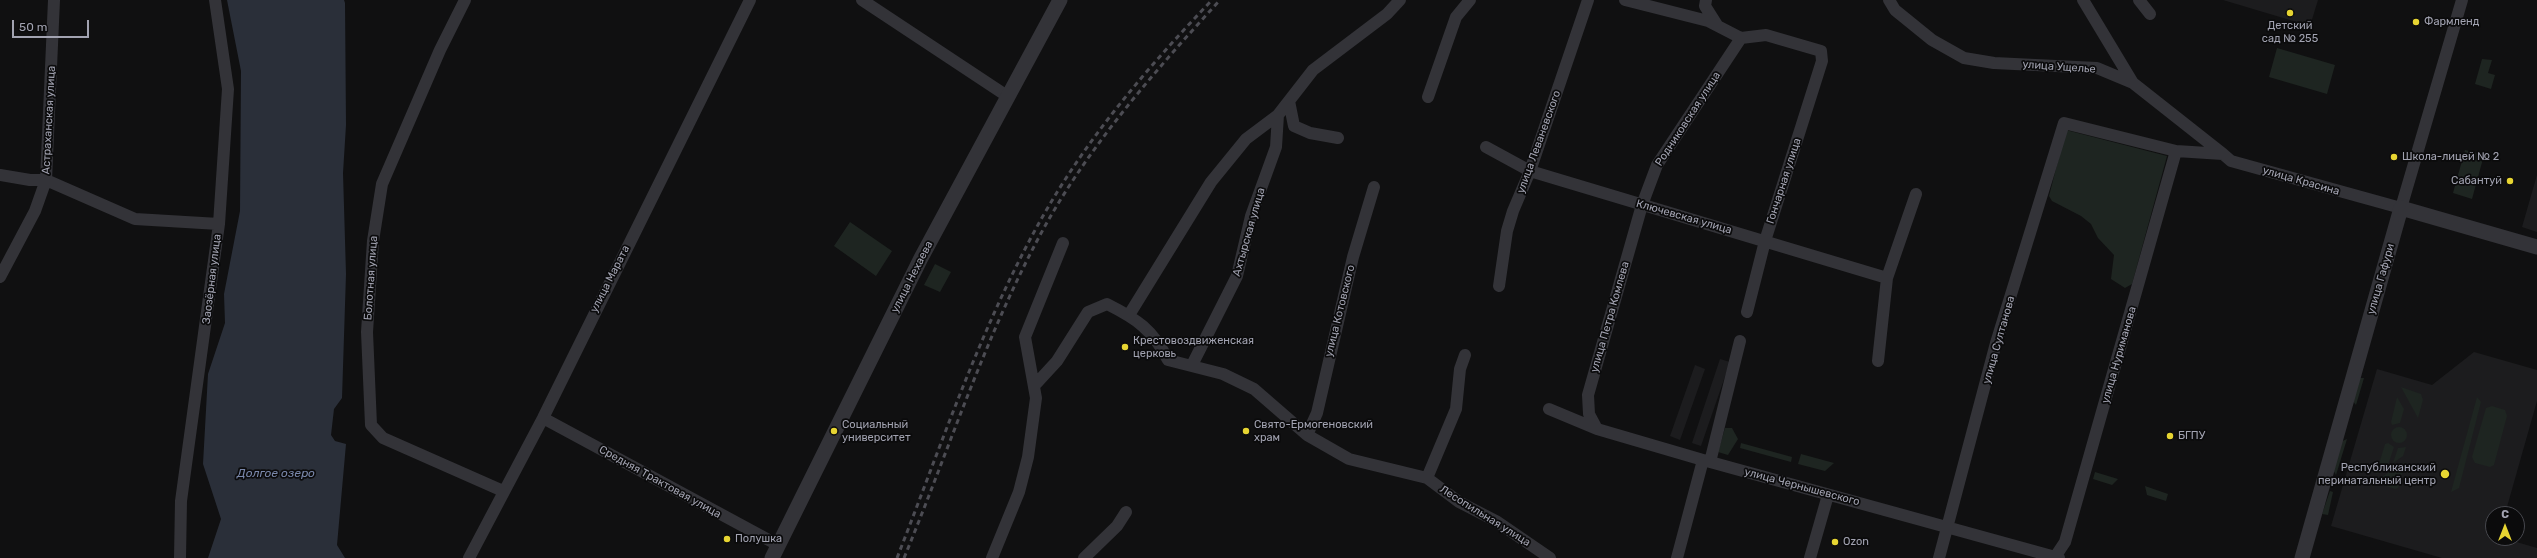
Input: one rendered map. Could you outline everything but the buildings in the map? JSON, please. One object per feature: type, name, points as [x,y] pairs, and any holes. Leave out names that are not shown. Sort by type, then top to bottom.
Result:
[{"type":"street","name":"Астраханская улица","points":[[0,278],[36,210],[46,180],[54,0]]},
{"type":"street","name":"Заозёрная улица","points":[[180,558],[181,501],[219,224],[228,89],[216,0]]},
{"type":"street","name":"Болотная улица","points":[[465,0],[440,50],[382,184],[373,241],[367,332],[371,425],[383,438],[503,491]]},
{"type":"street","name":"улица Марата","points":[[469,558],[503,491],[543,418],[750,0]]},
{"type":"street","name":"улица Нехаева","points":[[775,552],[921,258],[1060,0]]},
{"type":"street","points":[[1129,315],[1211,182],[1246,140],[1278,115],[1313,70],[1387,14],[1400,0]]},
{"type":"street","points":[[1428,97],[1456,17],[1470,0]]},
{"type":"street","name":"улица Леваневского","points":[[1499,286],[1508,231],[1588,0]]},
{"type":"street","points":[[1625,0],[1708,21],[1741,38]]},
{"type":"street","points":[[1706,0],[1705,6],[1717,25]]},
{"type":"street","name":"улица Ущелье","points":[[1889,0],[1895,10],[1932,40],[1964,58],[1994,63],[2096,68],[2133,83],[2223,154]]},
{"type":"street","points":[[2083,0],[2133,83]]},
{"type":"street","points":[[2139,0],[2150,14]]},
{"type":"street","name":"улица Гафури","points":[[2302,558],[2401,208],[2462,0]]},
{"type":"street","points":[[866,1],[1007,96]]},
{"type":"street","name":"Гончарная улица","points":[[1741,38],[1766,35],[1821,51],[1822,61],[1765,240],[1747,312]]},
{"type":"street","name":"Родниковская улица","points":[[1642,205],[1657,165],[1741,38]]},
{"type":"street","points":[[1289,101],[1294,126],[1310,133],[1338,138]]},
{"type":"street","name":"Ахтырская улица","points":[[1192,365],[1238,276],[1251,216],[1276,148],[1278,115]]},
{"type":"street","name":"улица Красина","points":[[2064,123],[2176,151],[2223,154],[2231,161],[2537,247]]},
{"type":"street","name":"улица Султанова","points":[[1939,558],[1996,344],[2064,123]]},
{"type":"street","name":"Ключевская улица","points":[[1486,147],[1530,171],[1765,240],[1887,278]]},
{"type":"street","name":"улица Нуриманова","points":[[2057,557],[2065,542],[2176,151]]},
{"type":"street","points":[[0,175],[30,180],[46,180],[98,205],[135,218],[219,224]]},
{"type":"street","name":"улица Котовского","points":[[1307,436],[1317,413],[1353,257],[1374,187]]},
{"type":"street","points":[[1878,361],[1887,278],[1916,194]]},
{"type":"street","name":"улица Петра Комлева","points":[[1597,429],[1589,414],[1588,395],[1642,205]]},
{"type":"street","points":[[992,558],[1019,492],[1028,457],[1036,398],[1024,337],[1063,243]]},
{"type":"street","name":"Лесопильная улица","points":[[1034,386],[1057,361],[1088,312],[1107,304],[1136,319],[1159,342],[1168,360],[1223,374],[1254,389],[1307,436],[1349,459],[1427,478],[1460,502],[1496,521],[1550,558]]},
{"type":"street","points":[[1677,558],[1740,341]]},
{"type":"street","points":[[1427,478],[1456,409],[1460,369],[1465,355]]},
{"type":"street","name":"улица Чернышевского","points":[[1549,409],[1597,429],[1706,461],[2057,557]]},
{"type":"street","name":"Средняя Трактовая улица","points":[[543,418],[775,552]]},
{"type":"street","points":[[1810,558],[1828,495]]},
{"type":"street","points":[[1084,558],[1117,526],[1126,512]]},
{"type":"shaded area","name":"Детский сад № 255","points":[[2223,0],[2318,0],[2310,26]]},
{"type":"shaded area","points":[[2277,48],[2335,65],[2327,94],[2269,77]]},
{"type":"shaded area","points":[[2482,59],[2492,60],[2488,73],[2495,75],[2491,89],[2475,84]]},
{"type":"shaded area","points":[[2066,130],[2167,156],[2132,284],[2125,288],[2111,279],[2114,255],[2098,238],[2091,224],[2081,216],[2052,201],[2049,196]]},
{"type":"shaded area","points":[[2465,150],[2484,155],[2472,199],[2453,193]]},
{"type":"shaded area","points":[[2537,175],[2537,232],[2522,227]]},
{"type":"shaded area","points":[[850,222],[892,251],[876,276],[834,246]]},
{"type":"shaded area","points":[[935,264],[951,272],[940,292],[924,285]]},
{"type":"shaded area","points":[[2474,352],[2537,370],[2537,401],[2507,506],[2485,506],[2485,546],[2525,546],[2525,544],[2537,548],[2537,558],[2442,558],[2331,526],[2377,369],[2432,385]]},
{"type":"shaded area","points":[[1720,359],[1730,362],[1701,446],[1692,443]]},
{"type":"shaded area","points":[[1695,365],[1705,369],[1680,440],[1670,436]]},
{"type":"shaded area","points":[[2359,378],[2364,378],[2356,405],[2352,400]]},
{"type":"shaded area","points":[[2401,387],[2421,394],[2423,400],[2418,418]]},
{"type":"shaded area","points":[[2397,397],[2404,409],[2400,423],[2392,425],[2391,422]]},
{"type":"shaded area","points":[[2477,397],[2481,402],[2459,488],[2451,492]]},
{"type":"shaded area","points":[[2492,406],[2505,410],[2507,416],[2494,465],[2490,467],[2475,463],[2472,457],[2486,408]]},
{"type":"shaded area","points":[[2399,427],[2406,432],[2407,435],[2402,442],[2399,443],[2392,438],[2391,435],[2396,428]]},
{"type":"shaded area","points":[[1725,428],[1732,428],[1738,439],[1728,455],[1718,452]]},
{"type":"shaded area","points":[[2347,439],[2336,475],[2333,470],[2340,442]]},
{"type":"shaded area","points":[[1741,443],[1792,457],[1791,462],[1740,448]]},
{"type":"shaded area","points":[[2388,443],[2394,447],[2387,468],[2376,474],[2385,444]]},
{"type":"shaded area","points":[[2406,447],[2403,456],[2393,463],[2398,448]]},
{"type":"shaded area","points":[[1801,454],[1834,463],[1825,471],[1798,464]]},
{"type":"shaded area","points":[[2405,462],[2398,488],[2395,489],[2374,482]]},
{"type":"shaded area","points":[[2095,472],[2118,479],[2112,485],[2093,479]]},
{"type":"shaded area","points":[[2145,486],[2168,494],[2166,501],[2147,495]]},
{"type":"shaded area","points":[[2330,491],[2333,492],[2328,515],[2322,514]]},
{"type":"water","name":"Долгое озеро","points":[[227,0],[344,0],[345,3],[346,125],[343,173],[346,274],[342,398],[334,409],[331,435],[335,441],[346,444],[337,545],[345,558],[208,558],[221,519],[203,464],[208,374],[225,323],[224,294],[240,211],[241,71]]},
{"type":"railway","points":[[897,558],[962,388],[998,304],[1039,223],[1076,163],[1118,106],[1164,52],[1212,0]]},
{"type":"railway","points":[[904,558],[987,348],[1024,266],[1045,226],[1063,195],[1104,136],[1172,53],[1220,0]]},
{"type":"place","name":"Детский сад № 255","points":[[2290,13]]},
{"type":"place","name":"Фармленд","points":[[2416,22]]},
{"type":"place","name":"Школа-лицей № 2","points":[[2394,157]]},
{"type":"place","name":"Сабантуй","points":[[2510,181]]},
{"type":"place","name":"Крестовоздвиженская церковь","points":[[1125,347]]},
{"type":"place","name":"Социальный университет","points":[[834,431]]},
{"type":"place","name":"Свято-Ермогеновский храм","points":[[1246,431]]},
{"type":"place","name":"БГПУ","points":[[2170,436]]},
{"type":"place","name":"Республиканский перинатальный центр","points":[[2445,474]]},
{"type":"place","name":"Полушка","points":[[727,539]]},
{"type":"place","name":"Ozon","points":[[1835,542]]}]
